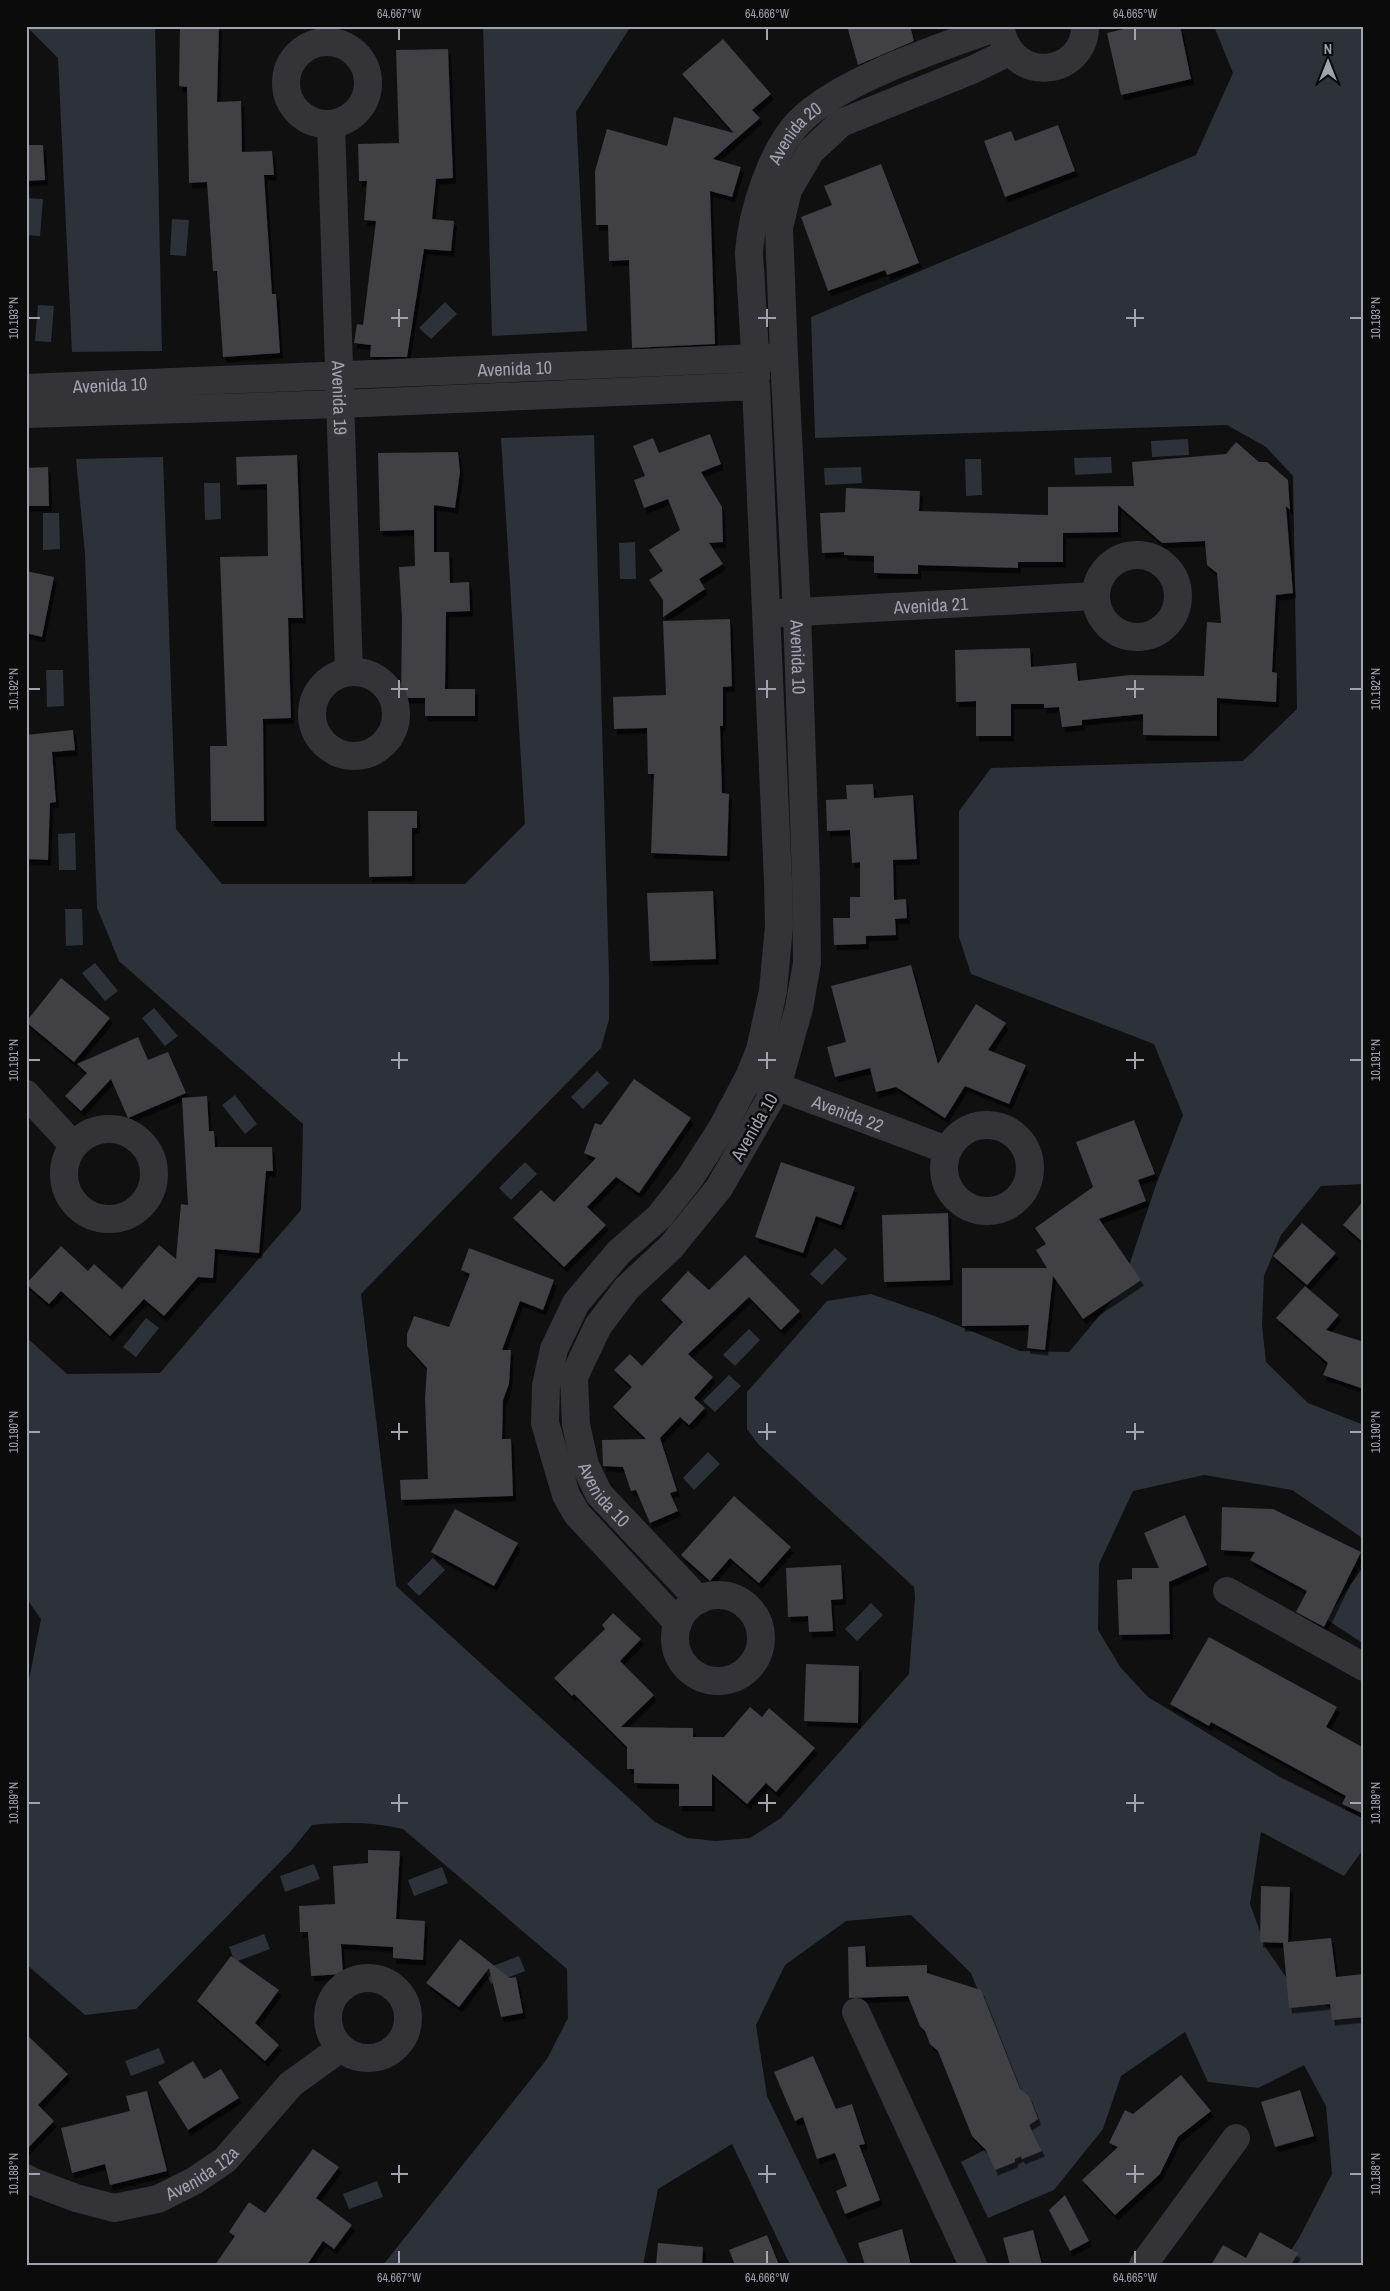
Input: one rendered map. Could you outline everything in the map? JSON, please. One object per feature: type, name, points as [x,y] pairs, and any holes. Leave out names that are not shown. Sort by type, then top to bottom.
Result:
[{"type":"street","points":[[1000,26],[1002,40],[1009,52],[1020,62],[1033,67],[1047,68],[1060,64],[1072,57],[1081,46],[1085,26]]},
{"type":"street","name":"Avenida 20","points":[[756,386],[750,252],[758,208],[768,176],[781,145],[799,122],[824,101],[869,78],[927,53],[1000,26]]},
{"type":"street","name":"Avenida 20","points":[[784,357],[779,228],[788,190],[811,151],[841,123],[972,70],[1009,52]]},
{"type":"street","name":"Avenida 19","points":[[331,124],[349,672]]},
{"type":"street","name":"Avenida 10","points":[[26,388],[784,357],[797,612],[807,963],[799,1008],[777,1087],[718,1188],[672,1247],[627,1288],[598,1326],[574,1377],[576,1425],[585,1465],[599,1494],[699,1600]]},
{"type":"street","points":[[542,368],[542,396]]},
{"type":"street","points":[[122,384],[124,412]]},
{"type":"street","points":[[756,386],[786,384]]},
{"type":"street","name":"Avenida 10","points":[[26,414],[339,404],[756,386],[779,926],[773,991],[760,1050],[750,1075],[722,1128],[690,1178],[659,1217],[618,1252],[576,1303],[554,1349],[546,1386],[545,1423],[566,1496],[577,1514],[678,1623]]},
{"type":"street","name":"Avenida 21","points":[[767,615],[1096,596]]},
{"type":"street","name":"Avenida 22","points":[[750,1075],[777,1087],[946,1150]]},
{"type":"street","points":[[26,1094],[73,1145]]},
{"type":"street","points":[[1227,1591],[1364,1668]]},
{"type":"street","points":[[713,1596],[728,1596],[741,1602],[752,1612],[759,1625],[762,1640],[758,1654],[750,1667],[739,1676],[725,1681],[710,1680],[696,1675],[685,1665],[677,1652],[675,1638],[678,1623],[683,1614],[699,1600],[713,1596]]},
{"type":"street","points":[[856,2012],[973,2265]]},
{"type":"street","name":"Avenida 12a","points":[[26,2178],[30,2182],[76,2198],[114,2208],[158,2199],[194,2182],[225,2160],[291,2084],[341,2048]]},
{"type":"street","points":[[1143,2265],[1236,2138]]},
{"type":"shaded area","points":[[26,26],[155,26],[162,351],[72,352],[58,58]]},
{"type":"shaded area","points":[[483,26],[631,26],[576,112],[587,331],[492,336]]},
{"type":"shaded area","points":[[1214,26],[1364,26],[1364,1184],[1321,1186],[1281,1235],[1264,1276],[1262,1325],[1266,1362],[1308,1403],[1364,1425],[1364,1539],[1292,1490],[1204,1475],[1133,1491],[1099,1564],[1098,1630],[1121,1668],[1148,1697],[1280,1777],[1364,1819],[1364,1848],[1344,1876],[1261,1832],[1250,1904],[1266,1948],[1294,1989],[1335,2010],[1364,2017],[1364,2265],[1281,2265],[1299,2238],[1332,2174],[1326,2106],[1304,2065],[1258,2088],[1208,2082],[1185,2032],[1121,2076],[1103,2129],[1054,2190],[988,2218],[961,2162],[1023,2130],[1001,2048],[971,1973],[911,1915],[846,1921],[785,1965],[756,2025],[767,2096],[849,2265],[790,2265],[732,2144],[658,2189],[643,2265],[383,2265],[547,2059],[568,2018],[567,1969],[403,1829],[358,1823],[312,1825],[290,1852],[136,2009],[85,2015],[26,1964],[26,1695],[41,1619],[26,1598],[26,1337],[67,1374],[160,1373],[301,1210],[303,1124],[119,961],[97,908],[85,554],[76,459],[163,457],[176,829],[222,884],[465,884],[525,824],[501,438],[594,435],[609,1019],[601,1048],[361,1294],[396,1586],[655,1822],[687,1838],[716,1841],[750,1838],[781,1818],[909,1674],[915,1597],[914,1587],[758,1444],[747,1429],[747,1392],[827,1301],[871,1294],[932,1315],[1020,1351],[1069,1352],[1121,1290],[1156,1185],[1183,1115],[1154,1044],[971,974],[959,937],[959,811],[991,768],[1243,761],[1297,709],[1293,476],[1266,447],[1227,425],[815,438],[811,317],[1196,155],[1233,73]]},
{"type":"shaded area","points":[[26,198],[43,199],[40,236],[26,235]]},
{"type":"shaded area","points":[[172,219],[189,220],[186,256],[170,255]]},
{"type":"shaded area","points":[[445,302],[457,314],[431,339],[419,328]]},
{"type":"shaded area","points":[[38,305],[54,306],[51,342],[35,341]]},
{"type":"shaded area","points":[[1188,439],[1189,455],[1152,457],[1151,441]]},
{"type":"shaded area","points":[[1111,457],[1112,473],[1075,475],[1074,458]]},
{"type":"shaded area","points":[[965,459],[981,459],[982,495],[966,496]]},
{"type":"shaded area","points":[[861,467],[862,483],[825,485],[824,468]]},
{"type":"shaded area","points":[[204,483],[220,483],[221,519],[205,520]]},
{"type":"shaded area","points":[[43,513],[59,513],[60,549],[43,550]]},
{"type":"shaded area","points":[[635,542],[636,579],[620,579],[619,543]]},
{"type":"shaded area","points":[[46,670],[63,670],[64,706],[47,707]]},
{"type":"shaded area","points":[[75,833],[76,870],[59,870],[58,834]]},
{"type":"shaded area","points":[[65,909],[82,909],[83,945],[66,946]]},
{"type":"shaded area","points":[[95,963],[118,991],[105,1001],[82,973]]},
{"type":"shaded area","points":[[154,1008],[178,1036],[165,1046],[142,1018]]},
{"type":"shaded area","points":[[597,1071],[609,1083],[583,1109],[571,1097]]},
{"type":"shaded area","points":[[235,1095],[257,1124],[245,1134],[222,1105]]},
{"type":"shaded area","points":[[525,1162],[537,1174],[511,1200],[499,1188]]},
{"type":"shaded area","points":[[835,1248],[847,1259],[822,1285],[810,1274]]},
{"type":"shaded area","points":[[146,1318],[159,1328],[136,1357],[123,1347]]},
{"type":"shaded area","points":[[749,1329],[760,1340],[735,1366],[723,1355]]},
{"type":"shaded area","points":[[729,1375],[741,1386],[715,1412],[703,1401]]},
{"type":"shaded area","points":[[708,1452],[720,1464],[694,1490],[683,1478]]},
{"type":"shaded area","points":[[433,1558],[445,1570],[419,1596],[407,1584]]},
{"type":"shaded area","points":[[1364,1566],[1364,1644],[1326,1619]]},
{"type":"shaded area","points":[[871,1603],[883,1615],[857,1641],[845,1629]]},
{"type":"shaded area","points":[[314,1864],[320,1879],[285,1892],[280,1876]]},
{"type":"shaded area","points":[[442,1867],[448,1883],[414,1896],[408,1880]]},
{"type":"shaded area","points":[[264,1934],[270,1949],[235,1962],[229,1947]]},
{"type":"shaded area","points":[[519,1956],[525,1971],[491,1984],[485,1969]]},
{"type":"shaded area","points":[[159,2048],[165,2063],[131,2076],[125,2061]]},
{"type":"shaded area","points":[[377,2181],[383,2197],[349,2209],[343,2194]]},
{"type":"building","points":[[180,26],[219,26],[217,102],[241,101],[242,152],[272,151],[274,175],[264,175],[272,294],[276,294],[280,353],[223,357],[217,271],[213,271],[207,182],[189,183],[187,87],[179,86]]},
{"type":"building","points":[[847,26],[910,26],[914,41],[858,65]]},
{"type":"building","points":[[1136,26],[1180,26],[1191,79],[1121,95],[1107,33]]},
{"type":"building","points":[[723,39],[771,94],[752,110],[760,118],[713,159],[741,167],[732,197],[710,191],[715,344],[632,348],[629,260],[609,261],[608,225],[596,225],[595,171],[607,129],[667,146],[674,117],[734,133],[682,74]]},
{"type":"building","points":[[448,49],[453,178],[436,179],[432,219],[454,221],[451,251],[424,249],[407,357],[370,357],[371,345],[354,343],[357,324],[363,325],[376,221],[364,220],[367,181],[359,181],[358,144],[399,143],[396,50]]},
{"type":"building","points":[[1058,125],[1075,171],[1005,197],[984,141],[1011,131],[1015,141]]},
{"type":"building","points":[[26,145],[43,145],[45,180],[26,181]]},
{"type":"building","points":[[881,164],[919,263],[887,275],[885,270],[828,291],[801,217],[832,205],[824,186]]},
{"type":"building","points":[[710,434],[721,464],[701,472],[722,507],[723,542],[709,543],[723,564],[699,579],[705,589],[663,617],[663,600],[649,580],[663,571],[649,550],[680,530],[668,499],[644,508],[634,480],[645,476],[633,446],[653,438],[659,453]]},
{"type":"building","points":[[1236,442],[1259,462],[1267,462],[1288,480],[1290,510],[1286,506],[1293,593],[1276,595],[1272,672],[1277,673],[1276,702],[1217,698],[1217,736],[1143,735],[1143,714],[1082,720],[1082,725],[1062,727],[1059,707],[1044,708],[1044,704],[1011,704],[1011,736],[976,736],[976,701],[956,702],[955,650],[1030,648],[1031,667],[1076,663],[1078,681],[1130,675],[1204,676],[1207,622],[1221,623],[1217,573],[1207,565],[1205,541],[1162,543],[1118,505],[1118,532],[1063,533],[1063,562],[1018,562],[1018,568],[918,565],[918,574],[874,573],[874,556],[844,555],[844,552],[822,553],[820,513],[845,512],[846,488],[920,491],[919,511],[1048,515],[1048,487],[1134,486],[1132,462],[1226,454]]},
{"type":"building","points":[[458,452],[460,472],[455,508],[434,505],[434,552],[449,552],[450,583],[469,582],[470,611],[446,612],[445,689],[475,689],[475,716],[425,716],[425,698],[401,698],[402,619],[399,567],[415,566],[414,530],[380,531],[378,453]]},
{"type":"building","points":[[297,455],[303,618],[288,618],[291,718],[263,719],[264,821],[211,821],[210,746],[227,746],[220,557],[268,556],[267,484],[237,485],[236,457]]},
{"type":"building","points":[[48,467],[49,506],[26,506],[26,468]]},
{"type":"building","points":[[26,571],[54,577],[42,637],[26,633]]},
{"type":"building","points":[[730,619],[732,686],[723,687],[723,726],[720,726],[722,793],[729,794],[727,856],[651,853],[654,774],[648,774],[647,728],[614,729],[613,697],[666,695],[663,621]]},
{"type":"building","points":[[73,730],[75,750],[52,752],[56,802],[50,803],[48,860],[26,859],[26,735]]},
{"type":"building","points":[[873,784],[874,798],[913,795],[917,859],[893,860],[894,900],[906,899],[907,918],[895,919],[896,935],[866,936],[866,944],[834,945],[833,918],[850,918],[850,897],[860,897],[860,862],[852,863],[850,830],[827,831],[826,800],[847,799],[846,785]]},
{"type":"building","points":[[368,811],[417,811],[417,828],[412,828],[412,876],[369,877]]},
{"type":"building","points":[[713,891],[716,959],[650,961],[647,893]]},
{"type":"building","points":[[911,965],[938,1064],[976,1004],[1006,1023],[988,1050],[1026,1065],[1009,1104],[965,1086],[945,1118],[896,1087],[876,1092],[870,1068],[835,1077],[827,1047],[846,1042],[831,986]]},
{"type":"building","points":[[61,978],[110,1018],[74,1062],[26,1022]]},
{"type":"building","points":[[138,1037],[148,1060],[168,1052],[186,1093],[128,1118],[111,1079],[81,1111],[65,1096],[87,1073],[77,1064]]},
{"type":"building","points":[[634,1079],[691,1118],[639,1193],[616,1177],[587,1207],[606,1225],[564,1267],[513,1218],[541,1190],[554,1202],[596,1158],[584,1153],[595,1123],[601,1125]]},
{"type":"building","points":[[207,1096],[209,1131],[214,1131],[215,1147],[272,1147],[273,1171],[266,1171],[259,1253],[215,1249],[213,1278],[198,1277],[164,1316],[144,1299],[110,1336],[61,1291],[49,1304],[26,1284],[61,1246],[88,1271],[94,1264],[122,1289],[159,1245],[176,1259],[181,1204],[188,1205],[182,1098]]},
{"type":"building","points":[[1134,1120],[1155,1174],[1138,1180],[1146,1201],[1099,1219],[1141,1280],[1083,1319],[1053,1276],[1045,1350],[1027,1348],[1029,1325],[962,1326],[962,1268],[1047,1268],[1036,1250],[1046,1244],[1035,1228],[1093,1187],[1076,1142]]},
{"type":"building","points":[[781,1162],[855,1187],[841,1225],[816,1216],[803,1253],[755,1237]]},
{"type":"building","points":[[1364,1200],[1364,1243],[1343,1225]]},
{"type":"building","points":[[948,1213],[950,1280],[884,1282],[882,1215]]},
{"type":"building","points":[[1302,1223],[1336,1253],[1307,1285],[1273,1256]]},
{"type":"building","points":[[469,1248],[554,1280],[543,1310],[520,1301],[502,1350],[511,1350],[509,1384],[503,1400],[502,1439],[511,1439],[513,1496],[401,1500],[400,1480],[428,1479],[425,1398],[427,1368],[407,1346],[407,1334],[414,1316],[449,1327],[470,1274],[461,1270]]},
{"type":"building","points":[[745,1255],[800,1311],[781,1330],[749,1297],[688,1354],[713,1377],[694,1398],[705,1408],[689,1425],[680,1417],[660,1438],[677,1491],[670,1493],[678,1511],[650,1523],[636,1490],[631,1491],[623,1467],[603,1466],[602,1440],[646,1439],[613,1407],[632,1387],[614,1370],[630,1354],[642,1366],[683,1322],[661,1300],[688,1271],[709,1290]]},
{"type":"building","points":[[1305,1286],[1339,1315],[1326,1330],[1364,1342],[1364,1389],[1323,1375],[1328,1363],[1276,1318]]},
{"type":"building","points":[[734,1496],[791,1547],[759,1583],[730,1558],[710,1581],[681,1555]]},
{"type":"building","points":[[1222,1507],[1273,1509],[1361,1552],[1324,1627],[1296,1612],[1307,1591],[1250,1560],[1255,1552],[1221,1550]]},
{"type":"building","points":[[455,1509],[518,1543],[494,1586],[431,1552]]},
{"type":"building","points":[[1185,1515],[1207,1565],[1169,1582],[1170,1634],[1119,1635],[1117,1580],[1132,1579],[1132,1568],[1159,1568],[1144,1533]]},
{"type":"building","points":[[841,1565],[843,1599],[831,1600],[833,1631],[809,1632],[808,1616],[788,1617],[786,1568]]},
{"type":"building","points":[[613,1613],[641,1639],[620,1661],[654,1695],[621,1727],[693,1728],[693,1737],[724,1737],[750,1707],[762,1717],[769,1708],[815,1748],[776,1792],[766,1783],[747,1804],[712,1774],[712,1806],[679,1806],[679,1784],[634,1783],[634,1769],[627,1769],[627,1747],[574,1694],[572,1696],[554,1678],[605,1629],[602,1625]]},
{"type":"building","points":[[1209,1637],[1337,1707],[1326,1727],[1364,1748],[1364,1814],[1342,1804],[1346,1796],[1211,1722],[1209,1726],[1170,1704]]},
{"type":"building","points":[[806,1664],[859,1666],[858,1723],[804,1721]]},
{"type":"building","points":[[368,1850],[400,1851],[396,1919],[425,1921],[423,1960],[393,1958],[393,1947],[341,1944],[343,1974],[311,1976],[308,1932],[300,1932],[299,1906],[335,1904],[333,1866],[368,1863]]},
{"type":"building","points":[[1261,1886],[1290,1887],[1288,1942],[1331,1938],[1336,1977],[1364,1974],[1364,2017],[1332,2020],[1330,2004],[1289,2008],[1283,1943],[1285,1943],[1260,1942]]},
{"type":"building","points":[[460,1939],[510,1978],[516,1977],[523,2013],[501,2017],[489,1968],[459,2007],[426,1983]]},
{"type":"building","points":[[865,1946],[866,1967],[927,1965],[927,1973],[981,1990],[1020,2089],[1029,2096],[1038,2119],[1029,2125],[1042,2151],[1022,2159],[1021,2156],[1015,2159],[1015,2162],[995,2170],[986,2150],[972,2136],[938,2051],[930,2044],[925,2031],[920,2026],[908,1996],[849,1998],[848,1947]]},
{"type":"building","points":[[231,1956],[279,1990],[255,2023],[279,2045],[265,2061],[197,2001]]},
{"type":"building","points":[[26,2034],[68,2074],[38,2105],[54,2121],[26,2150]]},
{"type":"building","points":[[813,2056],[836,2109],[852,2104],[865,2144],[859,2145],[880,2200],[845,2214],[836,2191],[847,2186],[835,2153],[817,2159],[803,2117],[795,2121],[774,2072]]},
{"type":"building","points":[[193,2061],[204,2079],[221,2069],[239,2098],[188,2130],[158,2082]]},
{"type":"building","points":[[1181,2075],[1211,2111],[1178,2137],[1160,2174],[1115,2215],[1082,2180],[1118,2147],[1109,2143],[1125,2110],[1133,2114]]},
{"type":"building","points":[[1300,2090],[1314,2136],[1275,2147],[1261,2102]]},
{"type":"building","points":[[147,2091],[167,2171],[110,2185],[105,2164],[72,2173],[61,2128],[130,2111],[126,2096]]},
{"type":"building","points":[[313,2149],[339,2167],[316,2198],[352,2225],[334,2249],[323,2241],[307,2265],[215,2265],[235,2236],[229,2232],[249,2202],[265,2213]]},
{"type":"building","points":[[1065,2195],[1089,2241],[1070,2251],[1049,2210]]},
{"type":"building","points":[[902,2229],[911,2265],[865,2265],[858,2243]]},
{"type":"building","points":[[1033,2230],[1042,2265],[1010,2265],[1003,2238]]},
{"type":"building","points":[[1260,2232],[1298,2253],[1291,2265],[1211,2265],[1223,2245],[1246,2258]]},
{"type":"building","points":[[767,2235],[779,2265],[735,2265],[729,2250]]},
{"type":"building","points":[[658,2243],[703,2247],[702,2265],[656,2265]]}]
